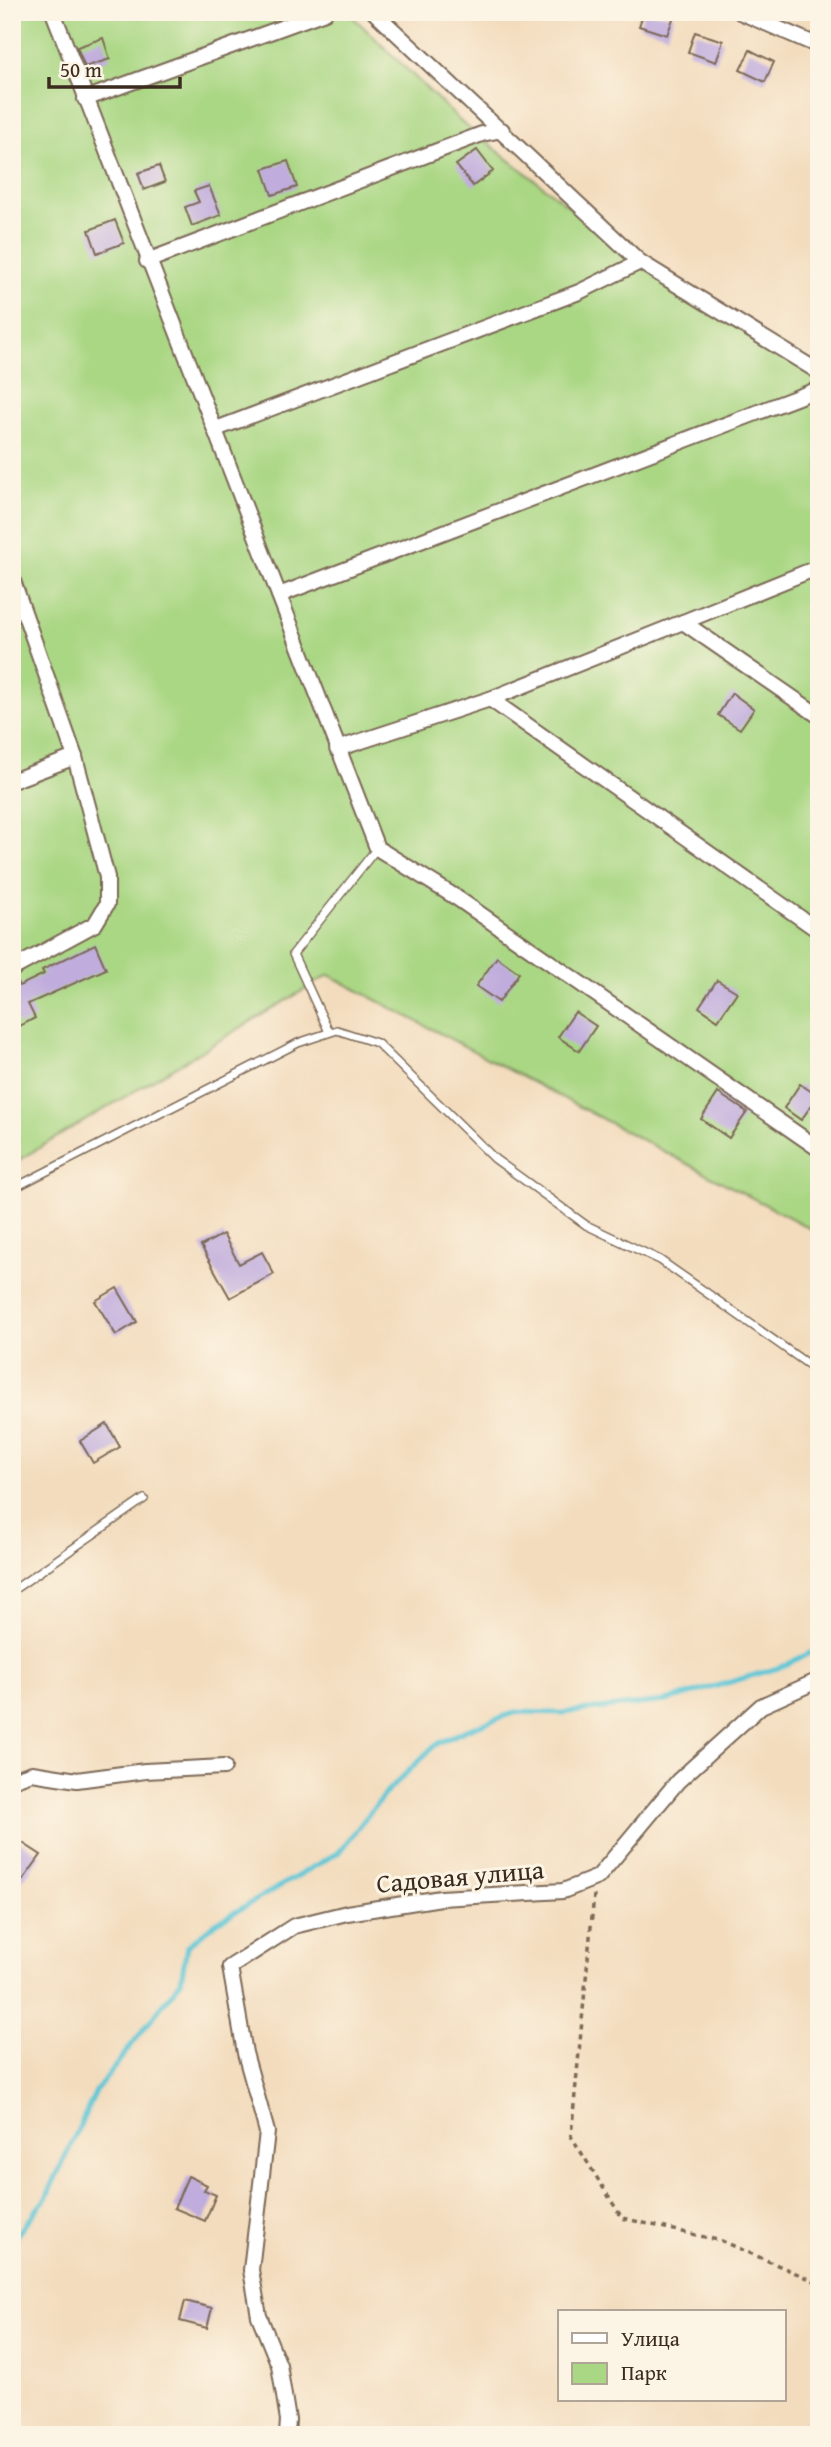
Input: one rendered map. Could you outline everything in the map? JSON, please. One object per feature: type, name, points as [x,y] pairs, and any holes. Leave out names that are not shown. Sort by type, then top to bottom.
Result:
[{"type":"street","points":[[53,12],[377,848],[468,905],[819,1149]]},
{"type":"street","points":[[85,99],[325,12]]},
{"type":"street","points":[[374,12],[640,262],[819,372]]},
{"type":"street","points":[[740,12],[819,46]]},
{"type":"street","points":[[148,261],[482,134],[502,130]]},
{"type":"street","points":[[216,429],[579,292],[640,262]]},
{"type":"street","points":[[279,595],[819,389]]},
{"type":"street","points":[[337,749],[490,698],[819,568]]},
{"type":"street","points":[[12,578],[75,757],[107,877],[107,904],[95,924],[12,969]]},
{"type":"street","points":[[683,622],[819,716]]},
{"type":"street","points":[[490,698],[819,931]]},
{"type":"street","points":[[12,780],[75,757]]},
{"type":"street","name":"Садовая улица","points":[[286,2435],[288,2420],[279,2365],[259,2316],[251,2270],[267,2132],[245,2053],[230,1967],[294,1926],[347,1913],[441,1898],[524,1896],[563,1891],[598,1877],[678,1781],[761,1706],[819,1680]]},
{"type":"street","points":[[12,1780],[32,1773],[77,1780],[145,1771],[224,1767]]},
{"type":"lane","points":[[329,1032],[293,954],[377,848]]},
{"type":"lane","points":[[12,1189],[298,1043],[337,1030],[377,1043],[495,1159],[586,1225],[660,1260],[819,1372]]},
{"type":"lane","points":[[12,1591],[144,1499]]},
{"type":"path","points":[[598,1877],[571,2136],[622,2218],[722,2241],[819,2283]]},
{"type":"green space","points":[[12,12],[348,12],[461,122],[640,262],[819,372],[819,1233],[329,975],[12,1164]]},
{"type":"building","points":[[644,12],[674,16],[667,35],[639,26]]},
{"type":"building","points":[[695,32],[723,41],[716,62],[688,52]]},
{"type":"building","points":[[103,38],[110,59],[85,67],[77,47]]},
{"type":"building","points":[[750,50],[774,62],[765,82],[740,70]]},
{"type":"building","points":[[477,150],[493,171],[473,186],[456,165]]},
{"type":"building","points":[[288,161],[297,187],[272,195],[263,169]]},
{"type":"building","points":[[159,166],[165,182],[144,190],[138,173]]},
{"type":"building","points":[[209,186],[221,215],[192,226],[185,207],[199,202],[194,191]]},
{"type":"building","points":[[115,220],[124,243],[97,253],[89,230]]},
{"type":"building","points":[[732,693],[754,709],[740,729],[718,715]]},
{"type":"building","points":[[95,944],[106,969],[28,1004],[35,1018],[20,1026],[12,1011],[12,979],[15,978],[19,986],[44,974],[42,970]]},
{"type":"building","points":[[497,957],[519,973],[499,1002],[476,986]]},
{"type":"building","points":[[717,980],[737,992],[718,1020],[699,1007]]},
{"type":"building","points":[[575,1012],[596,1026],[579,1051],[558,1037]]},
{"type":"building","points":[[800,1084],[818,1096],[801,1120],[784,1108]]},
{"type":"building","points":[[718,1093],[747,1112],[729,1138],[701,1119]]},
{"type":"building","points":[[223,1234],[239,1264],[262,1252],[274,1274],[230,1298],[201,1246]]},
{"type":"building","points":[[117,1288],[137,1322],[116,1335],[95,1301]]},
{"type":"building","points":[[107,1424],[120,1447],[93,1463],[80,1441]]},
{"type":"building","points":[[12,1836],[41,1855],[23,1880],[12,1873]]},
{"type":"building","points":[[188,2176],[207,2185],[204,2190],[216,2195],[205,2221],[174,2208]]},
{"type":"building","points":[[185,2301],[212,2308],[207,2328],[180,2321]]},
{"type":"waterway","points":[[12,2241],[46,2198],[96,2091],[181,1981],[187,1946],[216,1923],[339,1852],[383,1796],[435,1745],[466,1730],[516,1712],[562,1713],[666,1701],[778,1668],[819,1649]]}]
